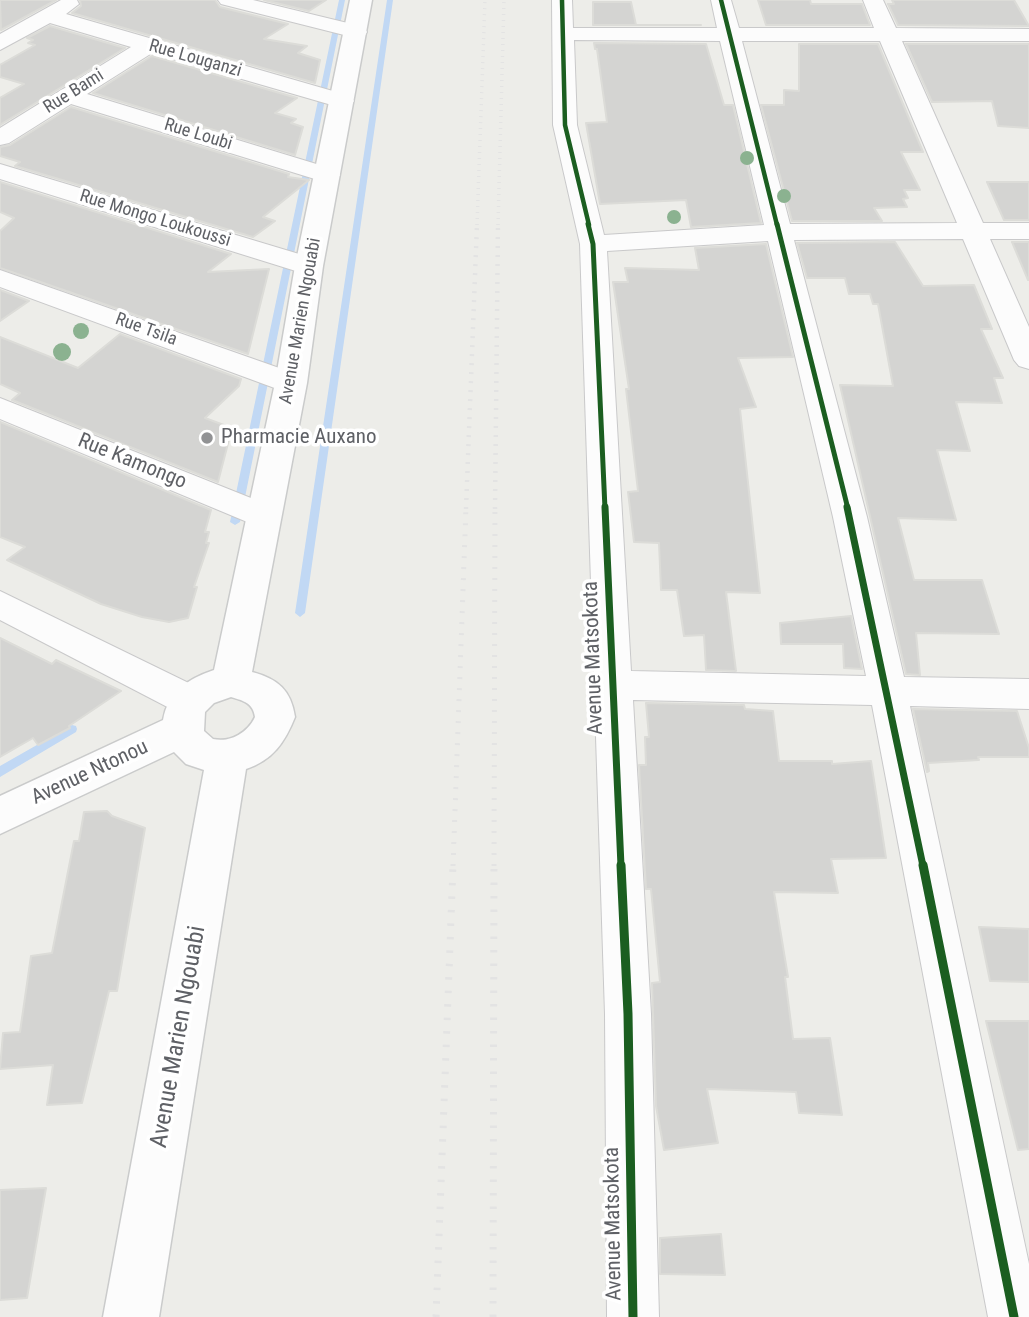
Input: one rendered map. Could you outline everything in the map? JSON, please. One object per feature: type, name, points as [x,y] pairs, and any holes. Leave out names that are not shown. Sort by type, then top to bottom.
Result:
[{"type":"street","points":[[0,43],[77,0]]},
{"type":"street","points":[[228,0],[356,33]]},
{"type":"street","name":"Avenue Marien Ngouabi","points":[[231,682],[291,383],[309,266],[356,33],[360,0]]},
{"type":"street","points":[[873,0],[1029,360]]},
{"type":"street","name":"Rue Louganzi","points":[[48,16],[342,101]]},
{"type":"street","points":[[563,17],[725,17],[888,34],[1029,35]]},
{"type":"street","name":"Avenue Matsokota","points":[[563,17],[565,125],[593,244],[628,1014],[634,1317]]},
{"type":"street","points":[[725,17],[850,517],[888,690],[1014,1317]]},
{"type":"street","name":"Rue Bami","points":[[0,138],[148,46]]},
{"type":"street","name":"Rue Loubi","points":[[69,96],[327,175]]},
{"type":"street","name":"Rue Mongo Loukoussi","points":[[0,171],[309,266]]},
{"type":"street","points":[[593,244],[778,232],[1029,231]]},
{"type":"street","name":"Rue Tsila","points":[[0,278],[291,383]]},
{"type":"street","name":"Rue Kamongo","points":[[0,408],[264,516]]},
{"type":"street","points":[[0,604],[186,716]]},
{"type":"street","points":[[231,682],[254,685],[271,697],[276,715],[270,734],[251,750],[227,757],[205,755],[189,745],[186,716],[209,687],[231,682]]},
{"type":"street","points":[[612,685],[1029,694]]},
{"type":"street","name":"Avenue Ntonou","points":[[0,816],[186,716]]},
{"type":"street","name":"Avenue Marien Ngouabi","points":[[131,1317],[227,757]]},
{"type":"building","points":[[0,0],[56,0],[1,30]]},
{"type":"building","points":[[80,0],[215,0],[220,7],[288,24],[264,39],[307,46],[298,53],[320,60],[315,83],[72,13],[81,6]]},
{"type":"building","points":[[264,0],[326,0],[309,11]]},
{"type":"building","points":[[758,0],[862,4],[870,25],[766,25]]},
{"type":"building","points":[[892,0],[1014,0],[1029,26],[898,25],[888,4],[894,4]]},
{"type":"building","points":[[593,2],[631,2],[636,25],[593,25]]},
{"type":"building","points":[[50,26],[125,48],[0,125],[0,98],[24,84],[0,77],[0,65],[35,45],[28,43],[33,40],[27,38]]},
{"type":"building","points":[[594,43],[706,44],[724,105],[733,105],[761,223],[691,227],[686,200],[600,204],[586,123],[607,122]]},
{"type":"building","points":[[799,44],[878,44],[923,152],[901,152],[920,190],[904,190],[908,198],[903,199],[907,207],[874,208],[882,221],[792,221],[761,105],[784,105],[784,90],[799,91]]},
{"type":"building","points":[[906,44],[1029,44],[1029,128],[998,126],[992,101],[932,102]]},
{"type":"building","points":[[152,56],[297,98],[275,113],[296,119],[291,123],[303,127],[295,155],[93,93]]},
{"type":"building","points":[[71,107],[289,174],[288,177],[309,180],[263,217],[275,221],[253,237],[15,166],[20,162],[0,156],[0,147],[10,145]]},
{"type":"building","points":[[0,182],[231,254],[208,272],[269,269],[248,354],[0,268],[0,231],[14,218],[0,212]]},
{"type":"building","points":[[987,182],[1029,182],[1029,220],[1004,220]]},
{"type":"building","points":[[895,242],[923,286],[974,285],[992,329],[981,329],[1003,378],[994,378],[1002,403],[956,402],[970,451],[937,450],[956,520],[898,518],[914,580],[982,580],[999,634],[916,633],[920,675],[906,674],[840,385],[893,386],[878,304],[873,304],[870,294],[849,294],[845,278],[807,278],[797,243]]},
{"type":"building","points":[[1012,242],[1029,242],[1029,280],[1028,280]]},
{"type":"building","points":[[766,244],[793,357],[738,358],[756,407],[740,409],[760,593],[726,592],[736,671],[706,670],[704,635],[684,636],[677,590],[661,590],[659,543],[634,542],[628,492],[638,491],[626,389],[629,389],[613,282],[628,282],[625,268],[699,270],[695,248]]},
{"type":"building","points":[[0,290],[29,301],[0,321]]},
{"type":"building","points":[[120,334],[241,379],[239,386],[205,418],[232,428],[218,482],[12,400],[20,393],[0,384],[0,337],[78,368]]},
{"type":"building","points":[[0,422],[211,510],[205,532],[209,532],[206,543],[209,543],[194,587],[197,587],[188,618],[169,622],[101,604],[7,560],[25,547],[0,537]]},
{"type":"building","points":[[851,616],[862,669],[844,668],[843,644],[781,644],[780,623]]},
{"type":"building","points":[[0,638],[52,664],[56,660],[121,691],[69,726],[70,728],[38,745],[33,738],[0,757]]},
{"type":"building","points":[[646,703],[744,705],[745,709],[773,711],[779,761],[832,761],[832,764],[871,761],[886,858],[831,859],[838,893],[774,892],[788,977],[785,977],[793,1039],[830,1038],[842,1115],[799,1113],[796,1092],[707,1089],[718,1143],[664,1150],[656,1106],[652,983],[660,982],[651,889],[646,889],[639,765],[646,765],[645,737],[649,737]]},
{"type":"building","points":[[913,709],[1017,711],[1029,748],[1029,757],[978,757],[979,760],[928,763],[927,772]]},
{"type":"building","points":[[107,811],[112,816],[145,828],[117,991],[109,991],[82,1103],[47,1105],[53,1065],[0,1069],[3,1033],[20,1032],[31,956],[52,953],[74,841],[79,841],[84,812]]},
{"type":"building","points":[[979,927],[1029,929],[1029,982],[990,981]]},
{"type":"building","points":[[986,1021],[1029,1021],[1029,1149],[1018,1150]]},
{"type":"building","points":[[46,1188],[27,1298],[0,1300],[0,1190]]},
{"type":"building","points":[[721,1234],[725,1275],[660,1274],[660,1238]]},
{"type":"waterway","points":[[235,522],[342,0]]},
{"type":"waterway","points":[[300,613],[390,0]]},
{"type":"waterway","points":[[0,772],[72,729]]},
{"type":"railway","points":[[477,225],[485,0]]},
{"type":"railway","points":[[498,225],[504,0]]},
{"type":"railway","points":[[466,509],[477,224]]},
{"type":"railway","points":[[495,509],[498,224]]},
{"type":"railway","points":[[453,866],[466,507]]},
{"type":"railway","points":[[494,866],[495,507]]},
{"type":"railway","points":[[436,1317],[453,865]]},
{"type":"railway","points":[[493,1317],[494,865]]},
{"type":"cycle path","points":[[562,0],[565,125],[593,244],[628,1014],[633,1317]]},
{"type":"cycle path","points":[[721,0],[850,517],[888,690],[1014,1317]]},
{"type":"place","name":"Pharmacie Auxano","points":[[207,438]]}]
